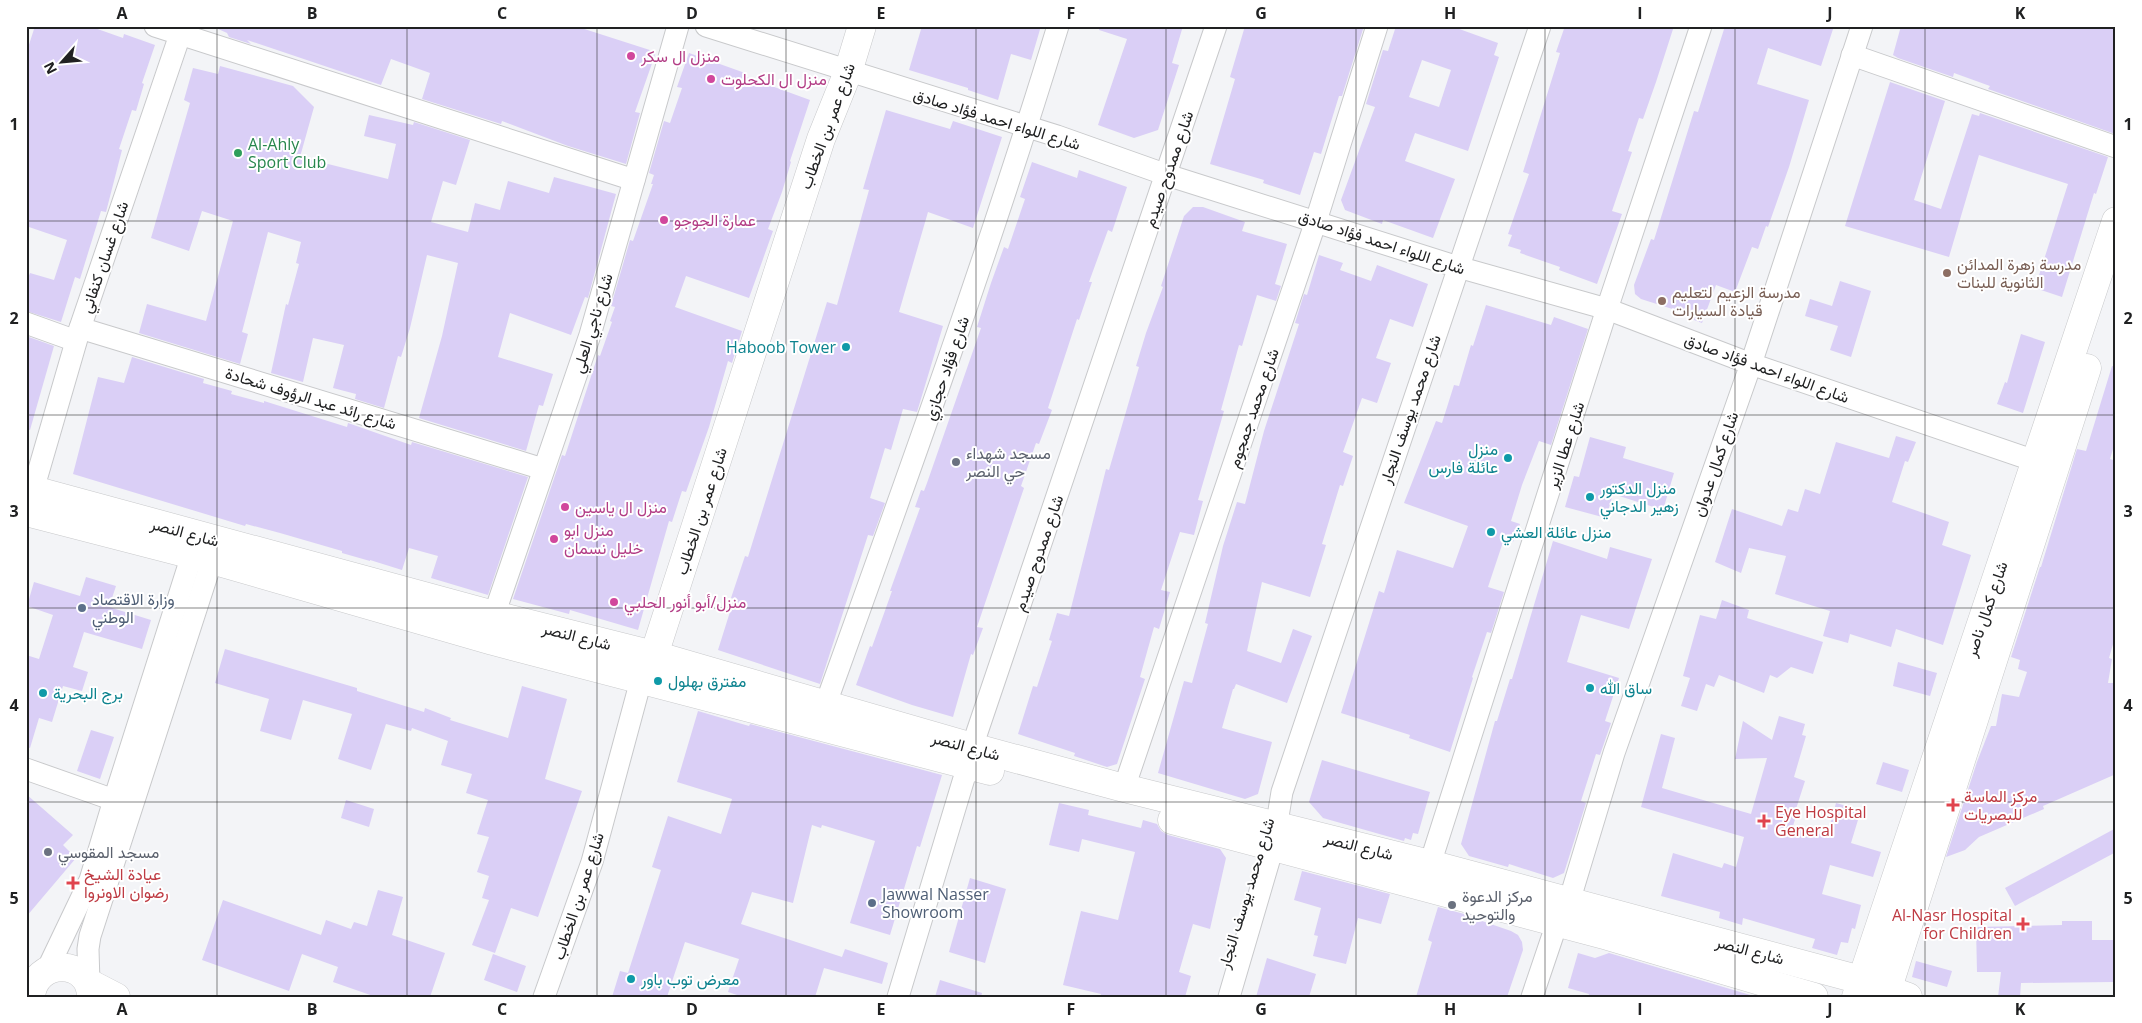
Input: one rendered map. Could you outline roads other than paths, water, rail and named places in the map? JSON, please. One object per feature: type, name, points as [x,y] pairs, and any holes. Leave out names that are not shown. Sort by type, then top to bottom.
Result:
[{"type":"main road","name":"شارع عمر بن الخطاب","points":[[654,655],[820,139],[848,72],[862,26]]},
{"type":"main road","name":"شارع كمال ناصر","points":[[1894,994],[2116,221]]},
{"type":"main road","name":"شارع كمال ناصر","points":[[1858,988],[2046,465],[2116,278]]},
{"type":"main road","name":"شارع النصر","points":[[28,497],[202,557],[493,641],[940,760],[970,756],[1124,788],[1268,835],[1430,864],[1563,912],[1814,997]]},
{"type":"main road","name":"شارع النصر","points":[[28,497],[654,655],[826,706],[970,756],[1858,988],[1894,994]]},
{"type":"main road","points":[[31,997],[37,969],[62,966],[76,970],[90,990],[116,997]]},
{"type":"street","points":[[155,26],[182,30],[634,180]]},
{"type":"street","name":"شارع ناجي العلي","points":[[494,615],[590,335],[678,26]]},
{"type":"street","name":"شارع اللواء احمد فؤاد صادق","points":[[706,26],[1458,267],[1607,309],[1751,364],[2046,465]]},
{"type":"street","name":"شارع فؤاد حجازي","points":[[826,706],[932,408],[1027,128],[1058,26]]},
{"type":"street","name":"شارع ممدوح صيدم","points":[[898,997],[970,756],[1216,26]]},
{"type":"street","name":"شارع محمد جمجوم","points":[[1124,788],[1316,221],[1376,26]]},
{"type":"street","name":"شارع محمد يوسف النجار","points":[[1214,997],[1540,26]]},
{"type":"street","name":"شارع عطا الزير","points":[[1430,864],[1607,309],[1701,26]]},
{"type":"street","name":"شارع كمال عدوان","points":[[1532,997],[1563,912],[1614,753],[1751,364],[1862,26]]},
{"type":"street","name":"شارع غسان كنفاني","points":[[28,497],[78,334],[182,30]]},
{"type":"street","points":[[1852,55],[2116,147]]},
{"type":"street","name":"شارع رائد عبد الرؤوف شحادة","points":[[26,323],[78,334],[543,469]]},
{"type":"street","points":[[37,969],[90,880],[114,800],[202,557]]},
{"type":"street","points":[[90,990],[88,949],[90,936],[202,557]]},
{"type":"street","name":"شارع عمر بن الخطاب","points":[[544,997],[592,862],[641,680],[654,655]]},
{"type":"street","points":[[26,768],[114,800]]},
{"type":"street","name":"شارع محمد يوسف النجار","points":[[1229,997],[1268,835]]},
{"type":"place","name":"منزل ال سكر","points":[[631,56]]},
{"type":"place","name":"منزل ال الكحلوت","points":[[711,79]]},
{"type":"place","name":"Al-Ahly Sport Club","points":[[238,153]]},
{"type":"place","name":"عمارة الجوجو","points":[[664,220]]},
{"type":"place","name":"مدرسة زهرة المدائن الثانوية للبنات","points":[[1947,273]]},
{"type":"place","name":"مدرسة الزعيم لتعليم قيادة السيارات","points":[[1662,301]]},
{"type":"place","name":"Haboob Tower","points":[[846,347]]},
{"type":"place","name":"منزل عائلة فارس","points":[[1508,458]]},
{"type":"place","name":"مسجد شهداء حي النصر","points":[[956,462]]},
{"type":"place","name":"منزل الدكتور زهير الدجاني","points":[[1590,497]]},
{"type":"place","name":"منزل ال ياسين","points":[[565,507]]},
{"type":"place","name":"منزل عائلة العشي","points":[[1491,532]]},
{"type":"place","name":"منزل ابو خليل نسمان","points":[[554,539]]},
{"type":"place","name":"منزل/أبو أنور الحلبي","points":[[614,602]]},
{"type":"place","name":"وزارة الاقتصاد الوطني","points":[[82,608]]},
{"type":"place","name":"مفترق بهلول","points":[[658,681]]},
{"type":"place","name":"ساق الله","points":[[1590,688]]},
{"type":"place","name":"برج البحرية","points":[[43,693]]},
{"type":"place","name":"مركز الماسة للبصريات","points":[[1953,805]]},
{"type":"place","name":"Eye Hospital General","points":[[1764,821]]},
{"type":"place","name":"مسجد المقوسي","points":[[48,852]]},
{"type":"place","name":"عيادة الشيخ رضوان الاونروا","points":[[73,883]]},
{"type":"place","name":"Jawwal Nasser Showroom","points":[[872,903]]},
{"type":"place","name":"مركز الدعوة والتوحيد","points":[[1452,905]]},
{"type":"place","name":"Al-Nasr Hospital for Children","points":[[2023,924]]},
{"type":"place","name":"معرض توب باور","points":[[631,979]]}]
